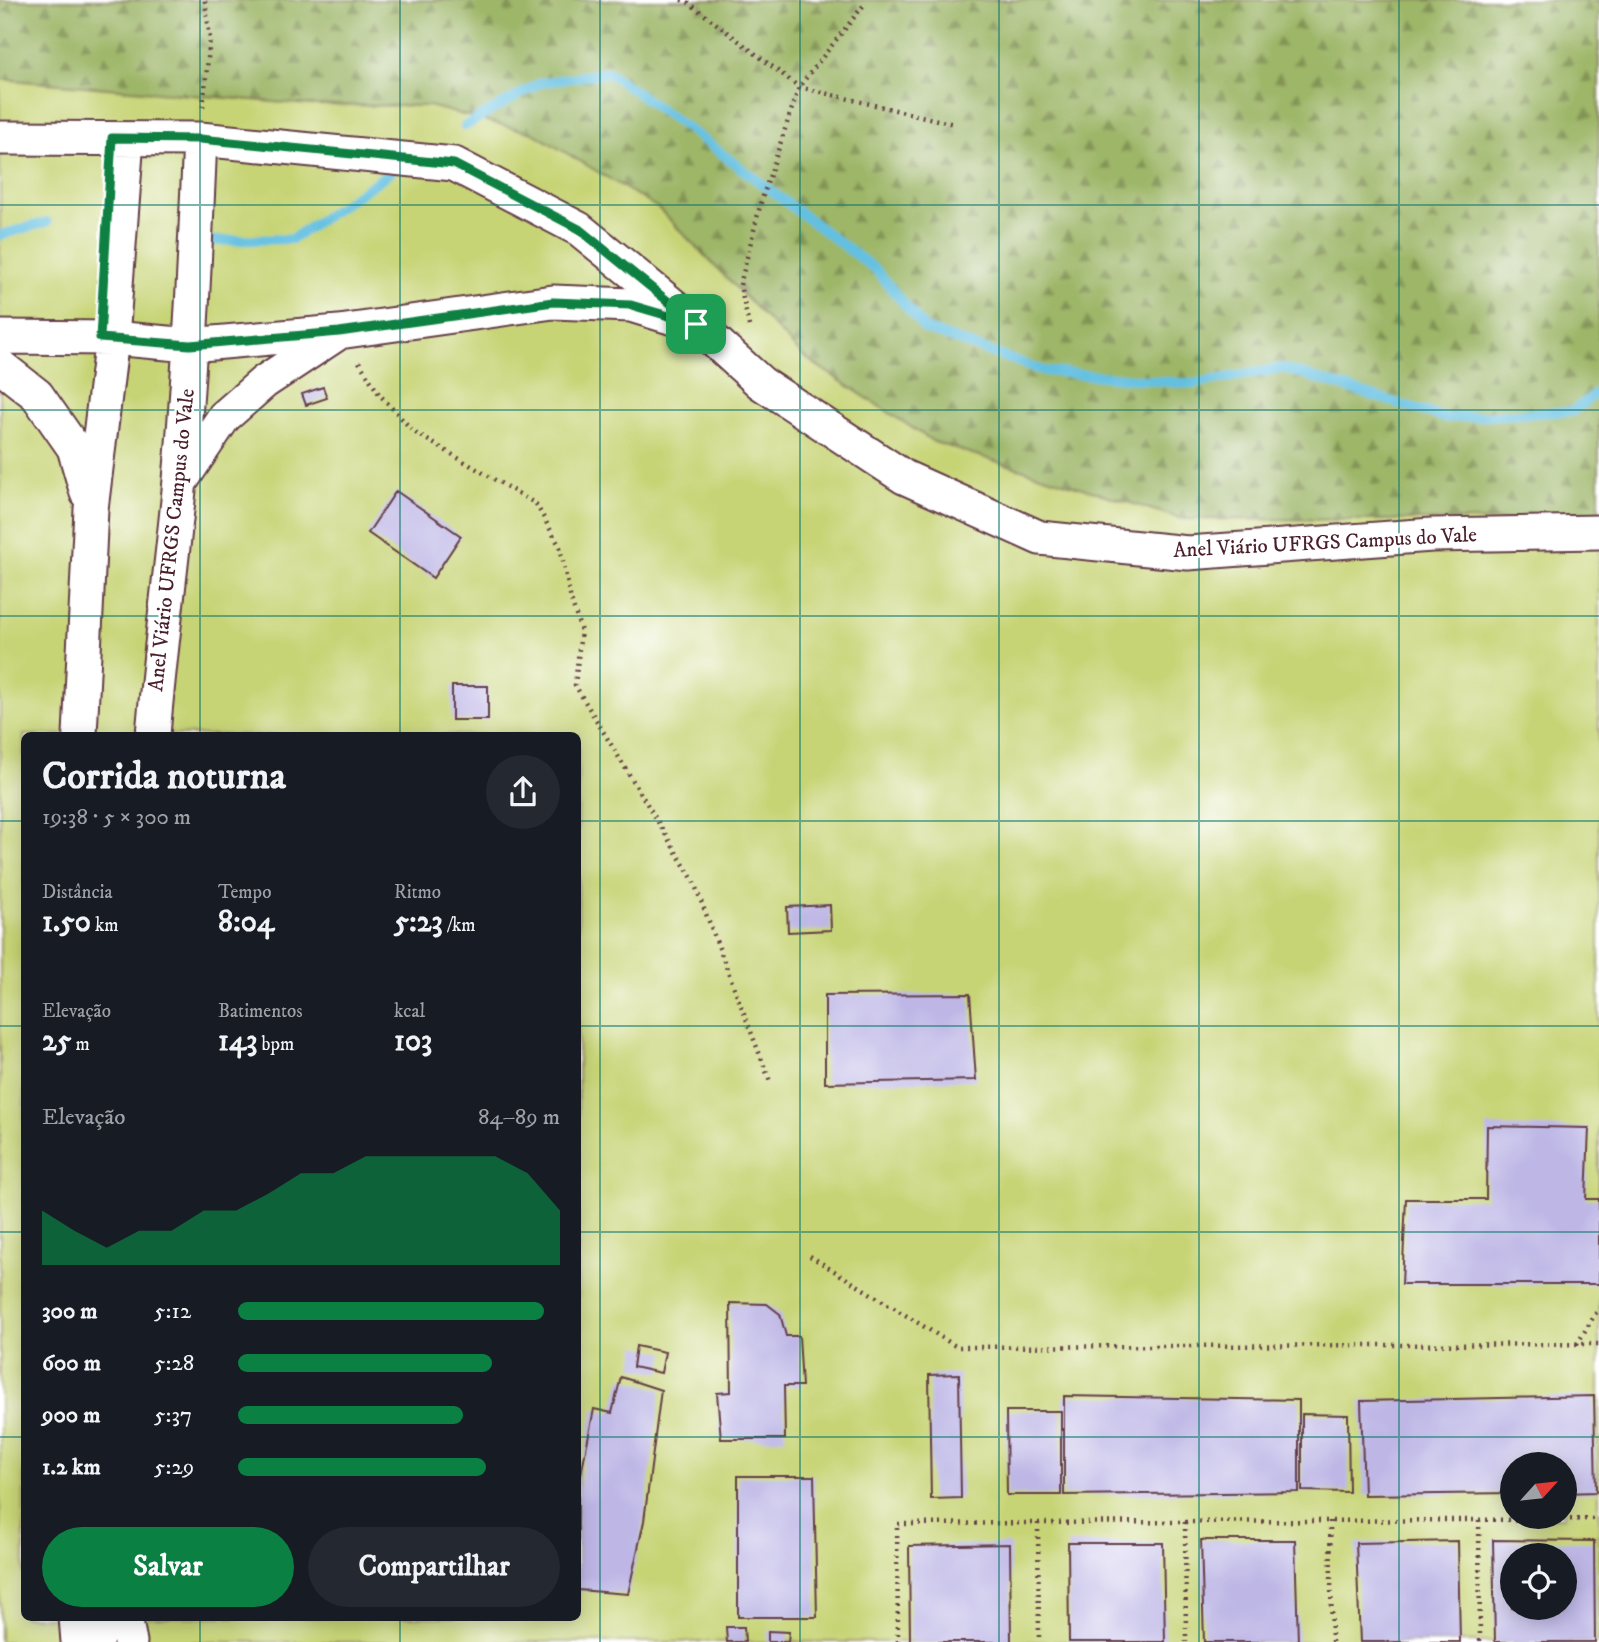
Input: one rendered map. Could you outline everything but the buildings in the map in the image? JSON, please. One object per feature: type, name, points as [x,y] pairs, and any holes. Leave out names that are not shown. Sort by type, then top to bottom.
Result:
[{"type":"street","name":"Anel Viário UFRGS Campus do Vale","points":[[0,138],[200,139],[454,164],[579,229],[696,324],[761,383],[904,477],[1040,538],[1188,553],[1432,536],[1599,532]]},
{"type":"street","points":[[79,732],[92,509],[120,139]]},
{"type":"street","name":"Anel Viário UFRGS Campus do Vale","points":[[153,732],[159,656],[180,483],[200,139]]},
{"type":"street","name":"Anel Viário UFRGS Campus do Vale","points":[[0,337],[106,338],[190,345],[339,332],[553,302],[631,305],[696,324]]},
{"type":"street","points":[[180,483],[224,416],[264,382],[339,332]]},
{"type":"street","points":[[0,366],[37,395],[74,449],[92,509]]},
{"type":"street","points":[[76,1621],[78,1642]]},
{"type":"street","points":[[96,1642],[102,1621]]},
{"type":"street","points":[[126,1621],[130,1642]]},
{"type":"path","points":[[200,139],[210,39],[205,0]]},
{"type":"path","points":[[681,0],[689,3],[799,86],[954,124]]},
{"type":"path","points":[[750,334],[740,285],[761,202],[799,86],[863,5]]},
{"type":"path","points":[[339,332],[379,394],[414,432],[536,504],[542,514],[560,547],[580,631],[575,685],[693,880],[771,1084]]},
{"type":"path","points":[[810,1256],[957,1347],[1599,1344]]},
{"type":"path","points":[[1577,1344],[1599,1308]]},
{"type":"path","points":[[898,1642],[897,1524],[1599,1519]]},
{"type":"path","points":[[1479,1520],[1480,1642]]},
{"type":"path","points":[[1330,1521],[1332,1642]]},
{"type":"path","points":[[1185,1522],[1186,1642]]},
{"type":"path","points":[[1038,1523],[1040,1642]]},
{"type":"green space","points":[[0,0],[1599,0],[1599,1642],[0,1642]]},
{"type":"green space","points":[[0,0],[1599,0],[1599,521],[1182,519],[934,442],[804,357],[658,208],[533,133],[429,106],[310,105],[0,79]]},
{"type":"waterway","points":[[465,126],[540,83],[608,72],[709,144],[876,270],[925,329],[1044,371],[1192,384],[1282,368],[1445,418],[1573,411],[1599,391]]},
{"type":"waterway","points":[[206,241],[292,239],[391,172]]},
{"type":"waterway","points":[[0,235],[47,222]]},
{"type":"route","points":[[112,138],[200,139],[454,164],[579,229],[696,324],[631,305],[553,302],[339,332],[190,345],[100,338],[112,138]]}]
